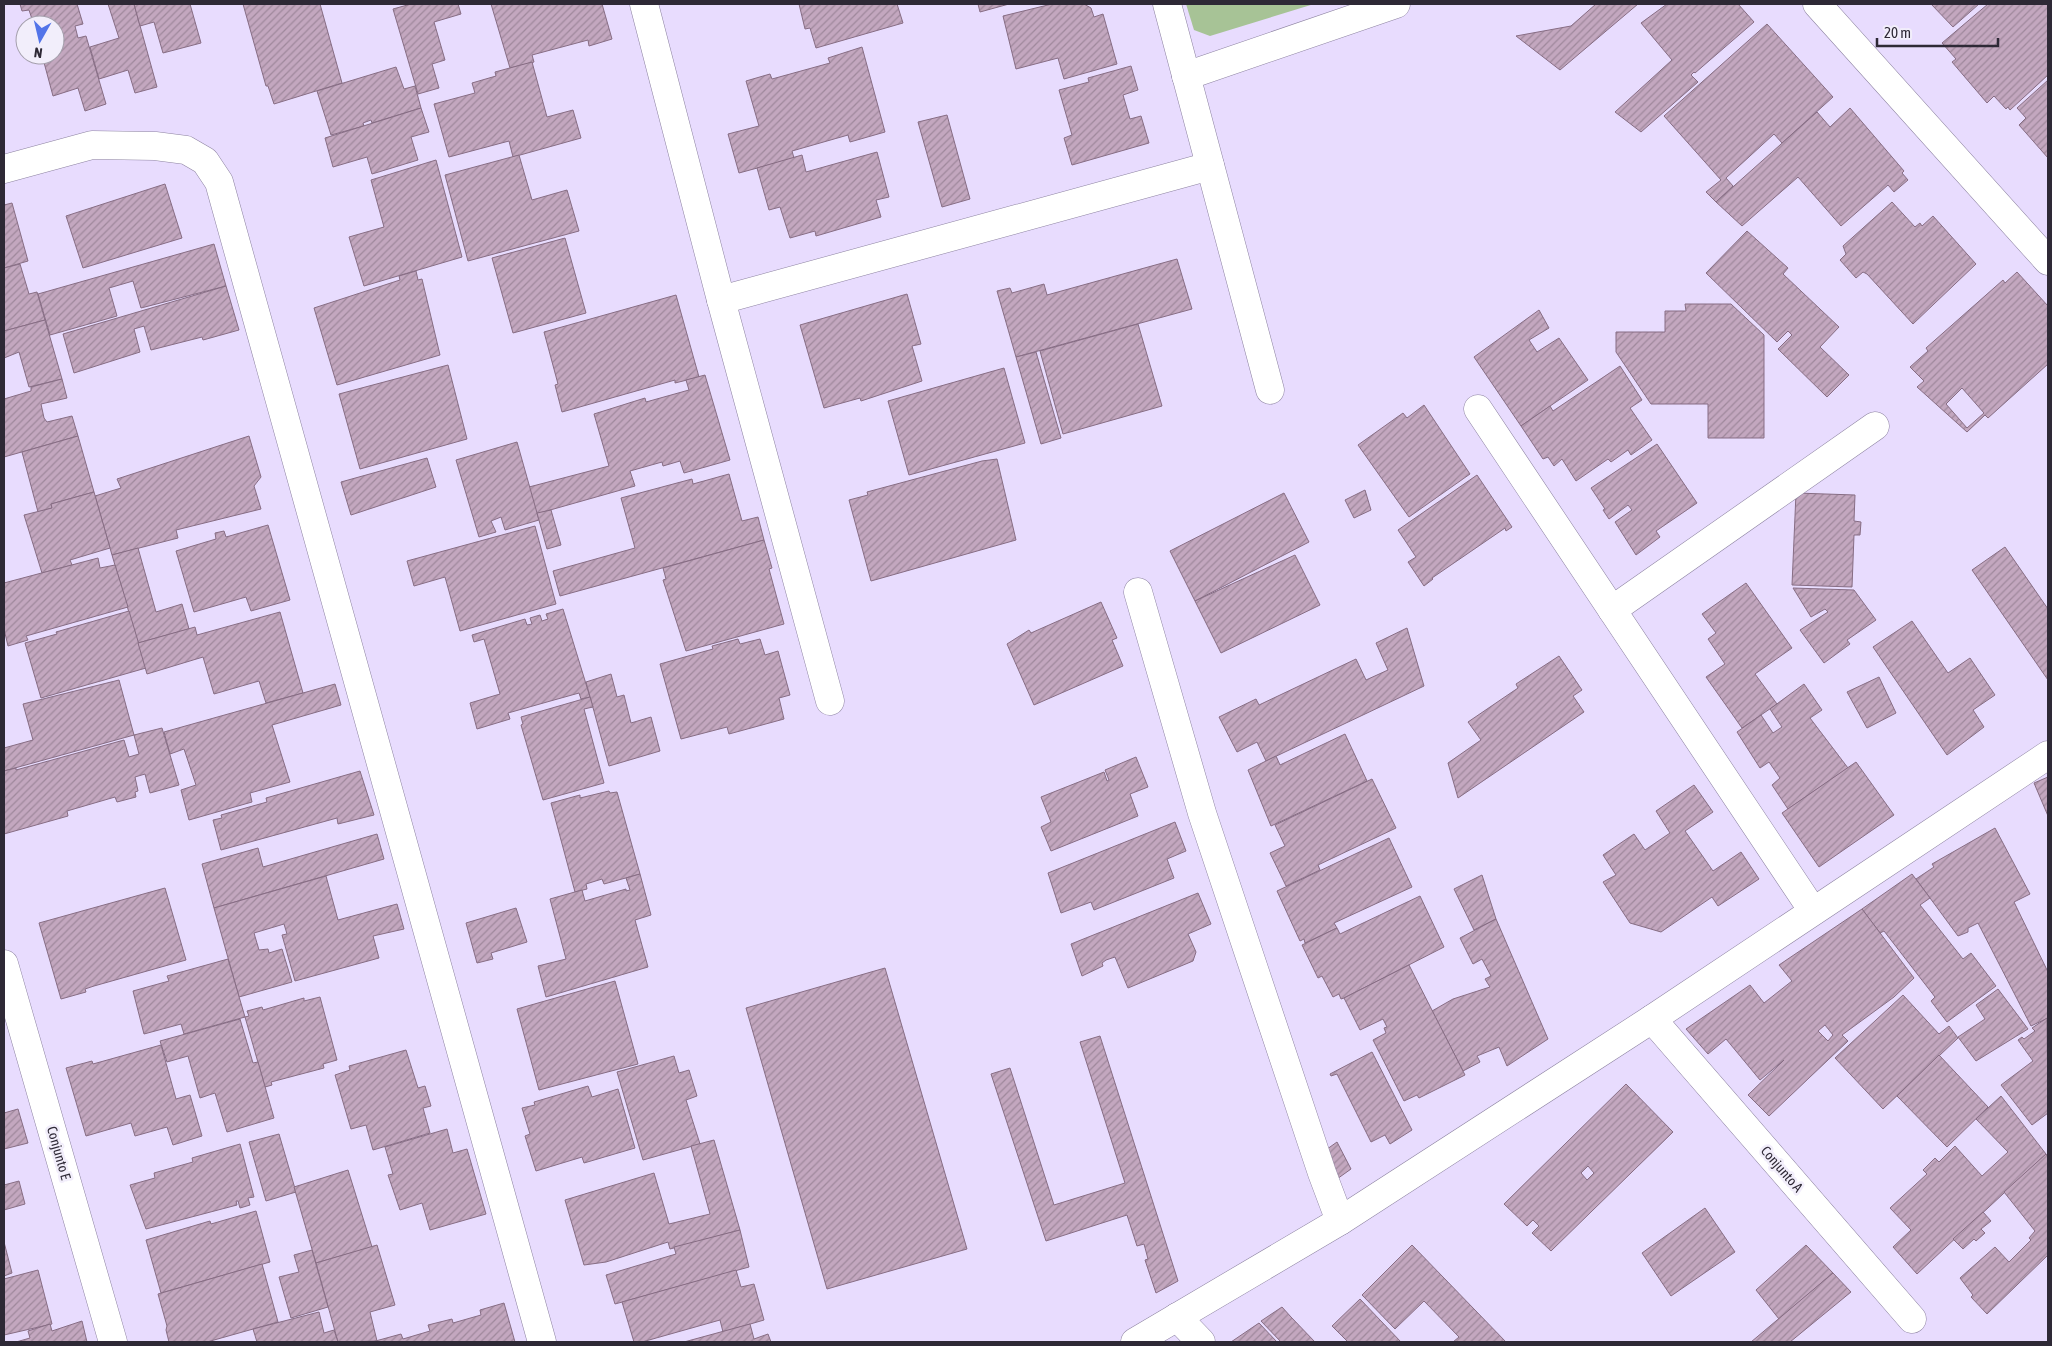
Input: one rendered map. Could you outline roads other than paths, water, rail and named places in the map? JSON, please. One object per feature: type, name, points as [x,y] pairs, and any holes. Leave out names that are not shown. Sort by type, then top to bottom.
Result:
[{"type":"street","points":[[644,4],[720,300],[830,700]]},
{"type":"street","points":[[1166,4],[1270,390]]},
{"type":"street","points":[[1186,76],[1396,4]]},
{"type":"street","points":[[1817,4],[2048,261]]},
{"type":"street","points":[[4,169],[92,145],[155,146],[186,150],[205,161],[219,182],[542,1342]]},
{"type":"street","points":[[720,300],[1210,166]]},
{"type":"street","points":[[1478,409],[1813,911]]},
{"type":"street","points":[[1612,610],[1875,426]]},
{"type":"street","points":[[1138,592],[1202,813],[1322,1173],[1340,1221]]},
{"type":"street","points":[[1135,1342],[1340,1221],[1652,1019],[2048,755]]},
{"type":"street","name":"Conjunto E","points":[[4,964],[114,1342]]},
{"type":"street","name":"Conjunto A","points":[[1652,1019],[1912,1319]]},
{"type":"street","points":[[1177,1317],[1201,1342]]}]
